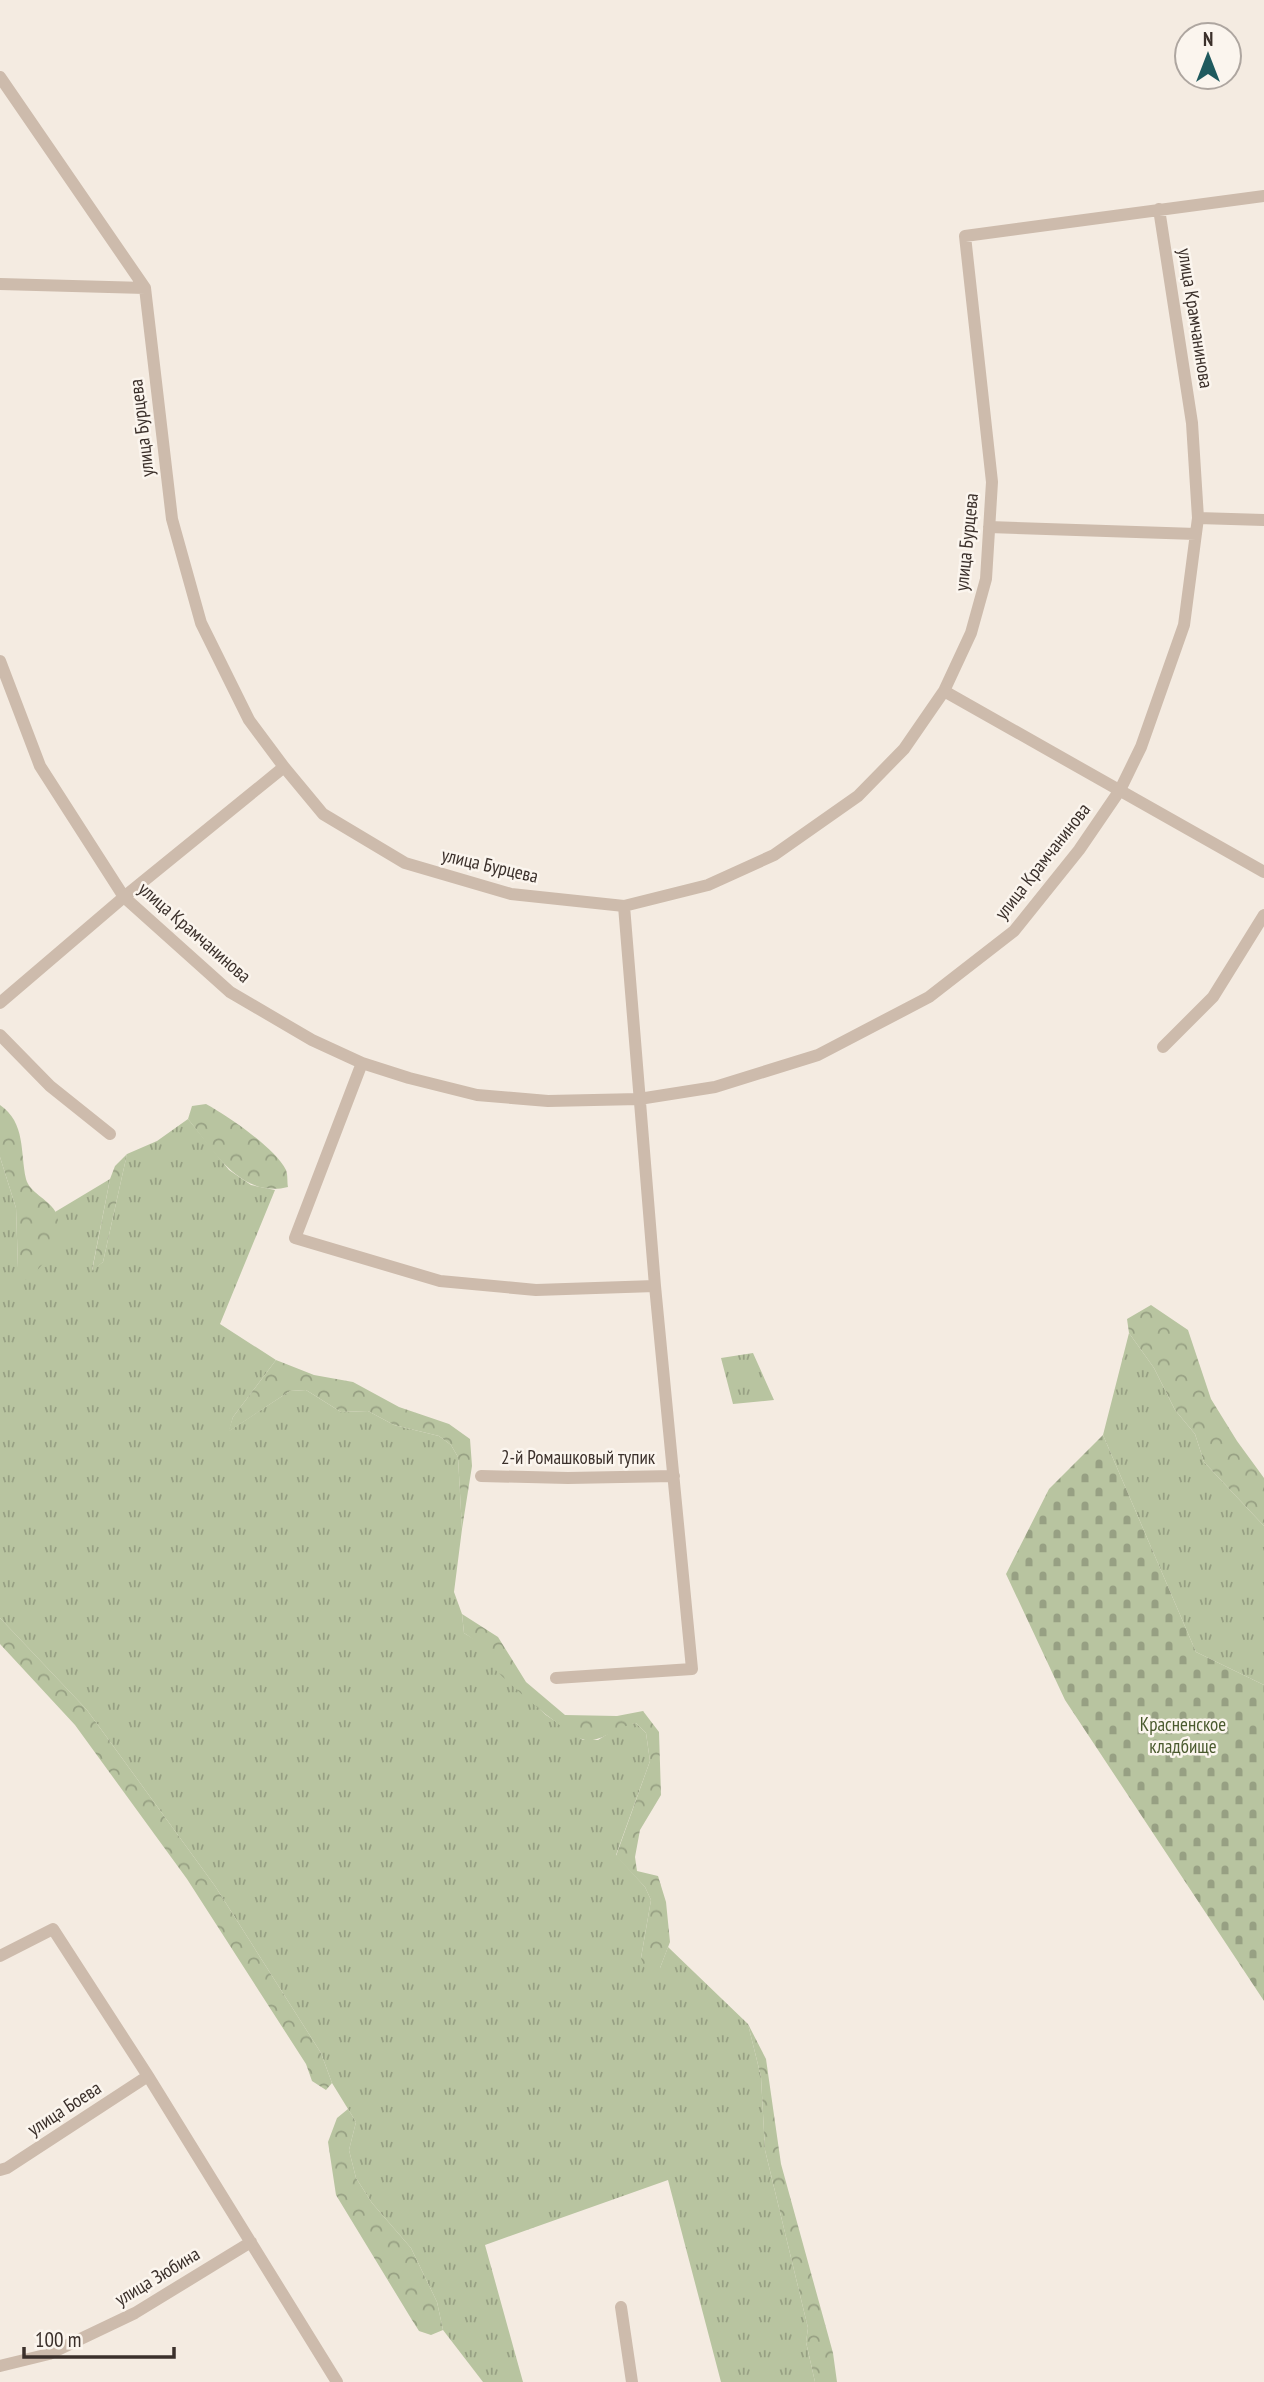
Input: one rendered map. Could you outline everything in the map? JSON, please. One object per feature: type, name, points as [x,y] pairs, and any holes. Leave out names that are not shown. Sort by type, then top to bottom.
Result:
[{"type":"street","name":"улица Бурцева","points":[[0,77],[145,288],[172,519],[201,623],[249,720],[323,814],[404,863],[511,894],[624,906],[708,885],[774,855],[858,796],[904,749],[944,691],[971,633],[986,579],[992,482],[965,236],[1159,209]]},
{"type":"street","points":[[1159,209],[1264,196]]},
{"type":"street","name":"улица Крамчанинова","points":[[0,660],[40,766],[124,897],[230,992],[312,1040],[362,1063],[477,1095],[548,1101],[639,1099],[715,1087],[818,1055],[929,997],[1014,931],[1079,850],[1120,790],[1141,747],[1184,625],[1198,518],[1192,423],[1159,209]]},
{"type":"street","points":[[0,284],[145,288]]},
{"type":"street","points":[[1198,518],[1264,520]]},
{"type":"street","points":[[989,527],[1196,534]]},
{"type":"street","points":[[944,691],[1264,872]]},
{"type":"street","points":[[0,1003],[124,897],[284,767]]},
{"type":"street","points":[[556,1678],[692,1669],[655,1286],[624,906]]},
{"type":"street","points":[[1163,1047],[1213,997],[1264,915]]},
{"type":"street","points":[[0,1035],[50,1086],[110,1134]]},
{"type":"street","points":[[362,1063],[295,1238],[440,1281],[536,1290],[655,1286]]},
{"type":"street","name":"2-й Ромашковый тупик","points":[[481,1476],[674,1476]]},
{"type":"street","points":[[0,1956],[52,1929],[148,2076],[337,2382]]},
{"type":"street","name":"улица Боева","points":[[0,2170],[148,2076]]},
{"type":"street","name":"улица Зюбина","points":[[0,2366],[49,2354],[135,2313],[251,2242]]},
{"type":"street","points":[[621,2307],[632,2382]]},
{"type":"green space","points":[[206,1104],[238,1124],[272,1152],[286,1170],[288,1187],[271,1189],[256,1186],[242,1179],[218,1157],[188,1119],[192,1106]]},
{"type":"green space","points":[[0,1105],[14,1120],[18,1129],[28,1184],[52,1207],[58,1220],[52,1250],[39,1268],[25,1280],[18,1268],[16,1208],[0,1157]]},
{"type":"green space","points":[[188,1119],[229,1170],[251,1185],[275,1190],[220,1324],[276,1360],[233,1417],[229,1431],[290,1391],[306,1390],[341,1412],[368,1411],[394,1425],[439,1436],[451,1445],[458,1457],[462,1529],[454,1592],[462,1614],[464,1633],[477,1641],[492,1665],[546,1715],[583,1740],[598,1740],[622,1725],[636,1723],[646,1733],[650,1761],[616,1855],[645,1887],[651,1900],[641,1958],[660,1968],[668,1947],[748,2024],[761,2077],[765,2150],[808,2328],[806,2342],[815,2382],[721,2382],[668,2180],[485,2245],[523,2382],[483,2382],[443,2330],[437,2302],[411,2248],[372,2203],[356,2178],[349,2150],[356,2122],[332,2083],[321,2053],[215,1886],[87,1710],[0,1618],[0,1157],[16,1208],[18,1268],[57,1225],[55,1212],[110,1179],[92,1270],[103,1262],[127,1154],[157,1141]]},
{"type":"green space","points":[[127,1154],[103,1262],[92,1271],[110,1179],[115,1166]]},
{"type":"green space","points":[[1151,1305],[1188,1330],[1211,1399],[1264,1478],[1264,1526],[1204,1462],[1195,1434],[1175,1410],[1154,1368],[1129,1333],[1127,1319]]},
{"type":"green space","points":[[1129,1333],[1154,1368],[1175,1410],[1195,1434],[1204,1462],[1264,1526],[1264,1685],[1196,1652],[1103,1435]]},
{"type":"green space","points":[[753,1353],[774,1400],[733,1404],[721,1358]]},
{"type":"green space","points":[[276,1360],[314,1375],[353,1382],[399,1407],[449,1424],[470,1439],[472,1466],[462,1529],[458,1457],[451,1445],[439,1436],[394,1425],[368,1411],[341,1412],[306,1390],[290,1391],[228,1432],[233,1417]]},
{"type":"green space","name":"Красненское кладбище","points":[[1103,1435],[1196,1652],[1264,1685],[1264,2001],[1065,1700],[1006,1574],[1049,1489]]},
{"type":"green space","points":[[462,1614],[498,1637],[526,1682],[565,1715],[617,1716],[643,1711],[659,1732],[661,1795],[640,1830],[635,1857],[637,1871],[658,1876],[666,1902],[670,1942],[660,1968],[646,1972],[641,1958],[651,1900],[645,1887],[616,1856],[650,1761],[646,1733],[636,1723],[597,1739],[585,1740],[577,1737],[522,1695],[492,1666],[478,1644],[464,1633]]},
{"type":"green space","points":[[0,1618],[87,1710],[215,1886],[321,2053],[332,2083],[326,2090],[312,2081],[306,2064],[187,1879],[75,1725],[0,1644]]},
{"type":"green space","points":[[748,2024],[766,2059],[781,2164],[833,2353],[837,2382],[815,2382],[806,2342],[808,2328],[765,2150],[761,2077]]},
{"type":"green space","points":[[348,2109],[356,2122],[349,2150],[356,2178],[372,2203],[411,2248],[437,2302],[443,2330],[431,2335],[419,2331],[336,2195],[328,2142],[337,2118]]}]
